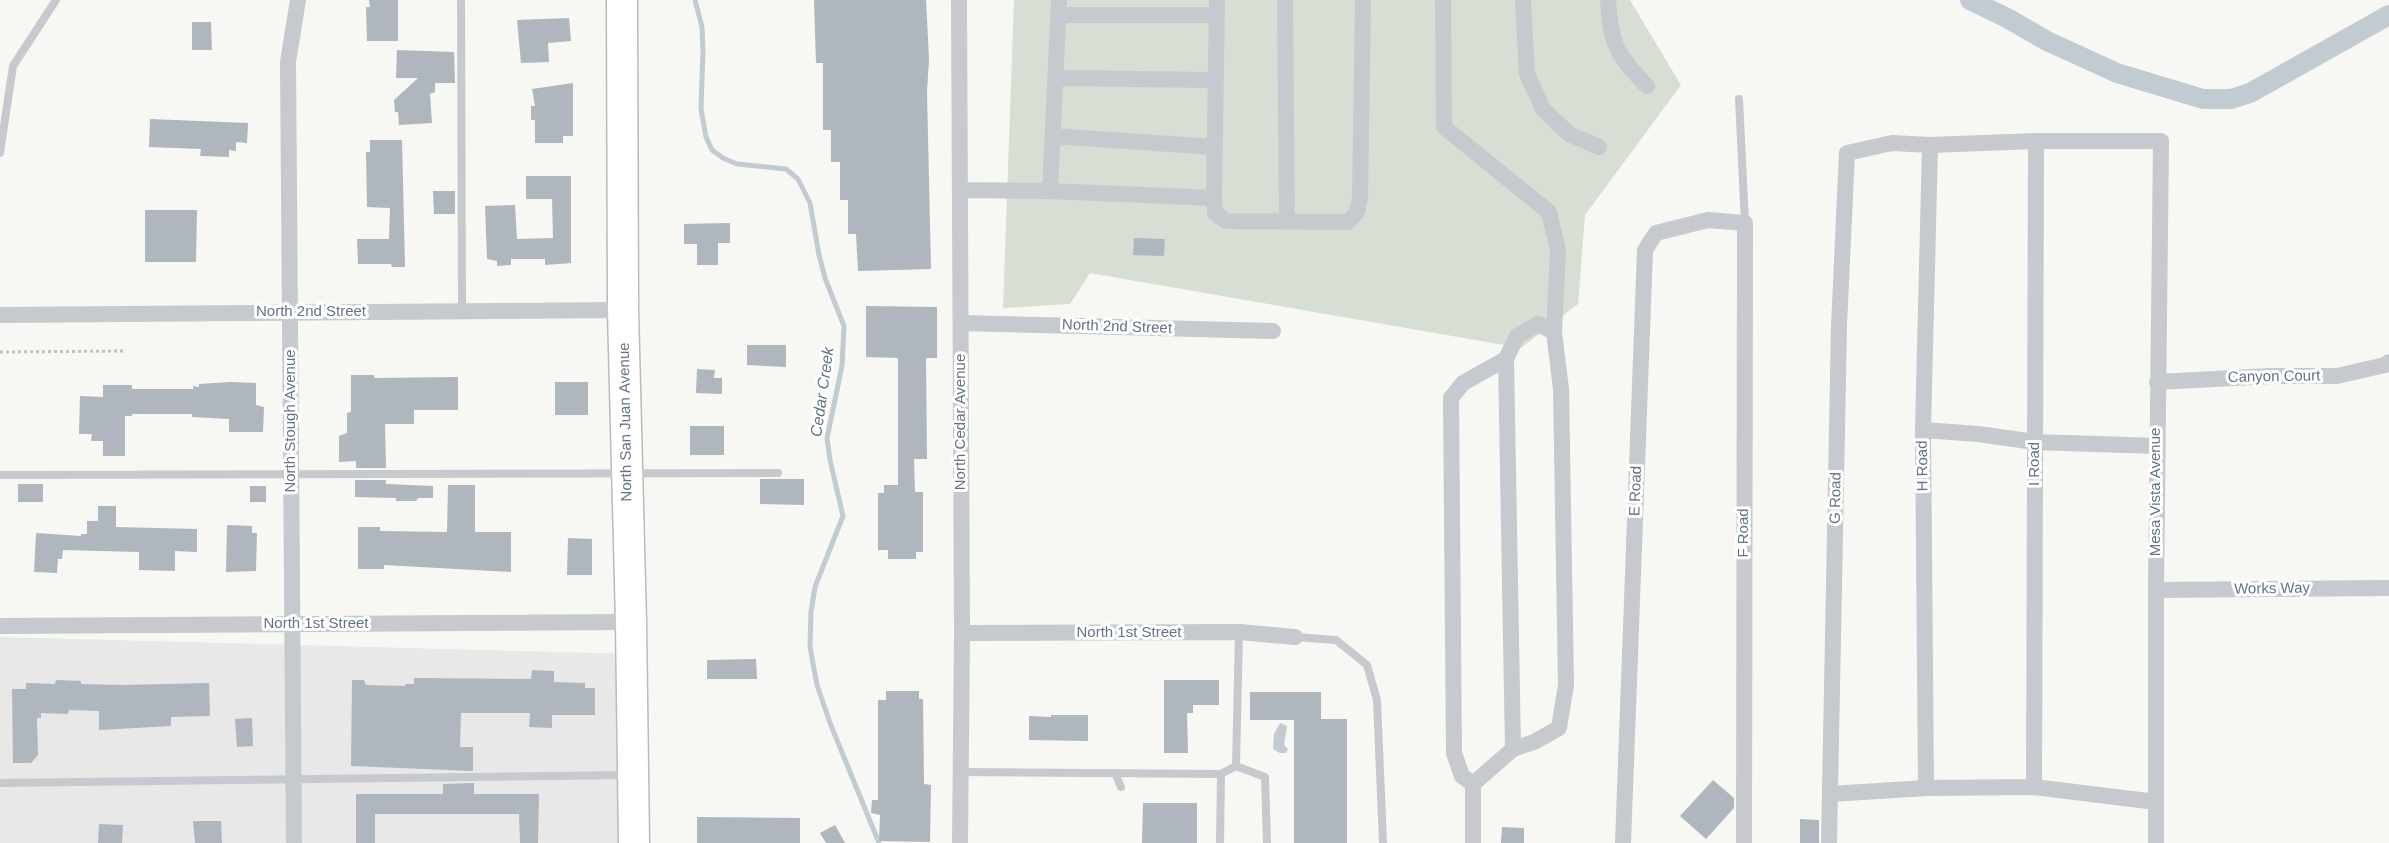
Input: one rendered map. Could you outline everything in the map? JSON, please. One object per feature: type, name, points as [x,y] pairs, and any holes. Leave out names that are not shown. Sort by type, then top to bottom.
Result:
[{"type":"highway","name":"North San Juan Avenue","points":[[622,0],[623,310],[634,843]]},
{"type":"street","name":"North Stough Avenue","points":[[294,843],[288,62],[298,0]]},
{"type":"street","name":"North Cedar Avenue","points":[[959,0],[962,633],[960,843]]},
{"type":"street","points":[[1285,0],[1287,220]]},
{"type":"street","points":[[1050,191],[1059,7],[1217,7],[1215,213],[1226,221],[1348,222],[1357,212],[1360,198],[1363,0]]},
{"type":"street","points":[[1443,0],[1444,127],[1548,212],[1558,250],[1554,332],[1561,389],[1566,685],[1559,728],[1513,749],[1473,784],[1473,843]]},
{"type":"street","points":[[1522,0],[1527,74],[1543,109],[1569,134],[1599,147]]},
{"type":"street","points":[[1608,0],[1610,33],[1623,62],[1647,86]]},
{"type":"street","points":[[1057,78],[1216,80]]},
{"type":"street","points":[[1053,136],[1214,147]]},
{"type":"street","points":[[1930,145],[2036,141]]},
{"type":"street","name":"Mesa Vista Avenue","points":[[2036,141],[2161,141],[2157,381],[2156,843]]},
{"type":"street","name":"I Road","points":[[2034,787],[2036,141]]},
{"type":"street","name":"G Road","points":[[1829,843],[1839,326],[1847,153],[1892,143],[1930,145]]},
{"type":"street","name":"H Road","points":[[1926,788],[1923,430],[1930,145]]},
{"type":"street","points":[[960,190],[1050,191],[1214,198]]},
{"type":"street","name":"E Road","points":[[1623,843],[1645,250],[1656,233],[1708,220],[1745,223]]},
{"type":"street","name":"F Road","points":[[1744,843],[1745,223]]},
{"type":"street","name":"North 2nd Street","points":[[0,315],[623,310]]},
{"type":"street","name":"North 2nd Street","points":[[961,323],[1273,331]]},
{"type":"street","points":[[1513,749],[1506,359],[1517,336],[1538,324],[1554,332]]},
{"type":"street","points":[[1473,784],[1462,776],[1454,753],[1451,398],[1463,383],[1506,359]]},
{"type":"street","name":"Canyon Court","points":[[2157,381],[2271,376],[2337,376],[2385,365],[2389,362]]},
{"type":"street","points":[[1923,430],[1978,434],[2035,442],[2157,446]]},
{"type":"street","name":"Works Way","points":[[2156,590],[2389,588]]},
{"type":"street","name":"North 1st Street","points":[[0,626],[631,622]]},
{"type":"street","name":"North 1st Street","points":[[962,633],[1239,632],[1295,637]]},
{"type":"street","points":[[1830,794],[1926,788],[2034,787],[2156,802]]},
{"type":"lane","points":[[0,153],[14,66],[56,0]]},
{"type":"lane","points":[[461,0],[462,311]]},
{"type":"lane","points":[[1739,99],[1745,223]]},
{"type":"lane","points":[[0,475],[778,473]]},
{"type":"lane","points":[[1236,766],[1239,632]]},
{"type":"lane","points":[[1295,637],[1336,640],[1367,665],[1377,700],[1383,843]]},
{"type":"lane","points":[[960,772],[1221,774],[1236,766],[1265,777],[1267,843]]},
{"type":"lane","points":[[1084,783],[1090,773]]},
{"type":"lane","points":[[0,783],[632,774]]},
{"type":"lane","points":[[1115,774],[1121,787]]},
{"type":"lane","points":[[1220,843],[1221,774]]},
{"type":"path","points":[[0,352],[126,351]]},
{"type":"shaded area","points":[[1014,0],[1630,0],[1681,85],[1585,215],[1578,304],[1521,348],[1090,273],[1070,304],[1003,308]]},
{"type":"shaded area","points":[[0,637],[631,654],[624,843],[0,843]]},
{"type":"shaded area","points":[[1280,723],[1287,726],[1284,745],[1288,749],[1286,753],[1273,749],[1274,734]]},
{"type":"building","points":[[369,0],[398,0],[398,41],[367,41],[366,7],[370,7]]},
{"type":"building","points":[[814,0],[926,0],[929,59],[927,92],[931,269],[858,271],[856,234],[848,234],[848,200],[840,200],[840,162],[831,162],[831,130],[823,130],[823,63],[816,63]]},
{"type":"building","points":[[569,18],[571,41],[548,43],[549,62],[521,63],[517,20]]},
{"type":"building","points":[[192,22],[211,22],[212,50],[192,50]]},
{"type":"building","points":[[397,50],[454,52],[455,83],[435,83],[435,92],[430,94],[432,123],[399,125],[394,100],[418,78],[396,78]]},
{"type":"building","points":[[573,83],[573,136],[563,136],[563,143],[535,143],[535,120],[531,120],[531,106],[535,106],[532,89]]},
{"type":"building","points":[[150,119],[248,123],[247,143],[236,142],[236,151],[229,150],[229,157],[200,156],[201,149],[149,147]]},
{"type":"building","points":[[370,140],[402,140],[405,267],[392,267],[391,264],[358,264],[357,239],[389,239],[390,208],[367,207],[366,152],[370,152]]},
{"type":"building","points":[[526,176],[571,176],[571,263],[545,265],[545,259],[511,259],[511,265],[497,266],[497,261],[487,259],[485,206],[515,205],[517,239],[553,238],[552,199],[526,199]]},
{"type":"building","points":[[433,191],[455,191],[455,214],[434,214]]},
{"type":"building","points":[[145,210],[197,210],[196,262],[145,262]]},
{"type":"building","points":[[730,223],[730,243],[718,243],[718,265],[697,265],[697,244],[684,244],[684,224]]},
{"type":"building","points":[[1134,238],[1165,239],[1164,256],[1133,255]]},
{"type":"building","points":[[866,306],[937,307],[937,358],[926,358],[927,459],[914,459],[915,492],[923,492],[923,552],[916,552],[916,559],[888,559],[888,550],[878,550],[878,493],[884,493],[884,485],[898,485],[898,358],[866,357]]},
{"type":"building","points":[[747,345],[786,345],[786,367],[747,365]]},
{"type":"building","points":[[697,369],[715,370],[714,378],[722,378],[722,394],[696,393]]},
{"type":"building","points":[[351,375],[374,375],[374,378],[458,377],[458,410],[414,410],[414,424],[385,424],[386,468],[356,468],[356,461],[339,462],[339,436],[347,433],[347,413],[351,412]]},
{"type":"building","points":[[555,382],[588,382],[588,415],[555,415]]},
{"type":"building","points":[[256,383],[256,405],[264,407],[263,432],[229,432],[229,419],[192,417],[192,414],[132,414],[132,416],[125,416],[125,456],[103,456],[103,441],[91,441],[92,434],[79,434],[80,396],[103,397],[103,385],[132,385],[132,389],[193,389],[193,386],[199,387],[199,384]]},
{"type":"building","points":[[690,426],[724,426],[724,455],[690,455]]},
{"type":"building","points":[[760,479],[804,479],[804,505],[760,504]]},
{"type":"building","points":[[355,480],[386,480],[386,484],[433,486],[433,498],[396,501],[396,498],[355,497]]},
{"type":"building","points":[[18,484],[43,484],[43,502],[18,502]]},
{"type":"building","points":[[448,485],[475,485],[475,532],[511,532],[511,572],[384,565],[384,569],[358,569],[358,527],[380,527],[380,531],[447,532]]},
{"type":"building","points":[[250,486],[266,486],[266,502],[250,502]]},
{"type":"building","points":[[98,506],[116,506],[116,527],[197,529],[197,552],[175,551],[175,571],[139,570],[139,552],[63,550],[62,559],[58,559],[57,573],[34,572],[36,533],[81,536],[81,534],[87,534],[87,521],[98,521]]},
{"type":"building","points":[[227,525],[252,526],[252,533],[257,533],[256,571],[226,572]]},
{"type":"building","points":[[568,538],[592,539],[592,575],[567,575]]},
{"type":"building","points":[[756,659],[757,679],[707,679],[707,660]]},
{"type":"building","points":[[532,670],[554,671],[554,682],[585,683],[585,688],[595,688],[595,715],[552,715],[552,728],[529,727],[530,713],[461,713],[460,747],[473,747],[473,771],[351,766],[352,680],[364,680],[366,685],[405,686],[405,684],[414,684],[414,678],[531,679]]},
{"type":"building","points":[[56,680],[81,681],[81,684],[123,685],[209,683],[210,716],[171,717],[171,726],[99,730],[99,711],[69,710],[68,714],[41,713],[41,718],[37,718],[38,755],[31,763],[13,763],[12,689],[26,689],[26,683],[55,684]]},
{"type":"building","points":[[1164,680],[1219,680],[1219,705],[1193,705],[1193,713],[1187,713],[1188,753],[1164,753]]},
{"type":"building","points":[[886,691],[919,691],[919,699],[923,699],[924,784],[931,785],[930,842],[879,841],[880,815],[871,813],[872,800],[878,800],[878,700],[886,700]]},
{"type":"building","points":[[1250,692],[1321,692],[1321,719],[1347,719],[1347,843],[1294,843],[1294,720],[1250,720]]},
{"type":"building","points":[[1051,715],[1088,715],[1088,741],[1029,740],[1029,716],[1051,717]]},
{"type":"building","points":[[252,718],[253,746],[237,747],[235,719]]},
{"type":"building","points":[[1713,780],[1734,798],[1734,808],[1706,839],[1680,816]]},
{"type":"building","points":[[474,783],[474,794],[539,794],[538,843],[520,843],[519,814],[375,814],[375,843],[356,843],[356,794],[443,794],[443,784]]},
{"type":"building","points":[[1143,803],[1197,803],[1197,843],[1142,843]]},
{"type":"building","points":[[697,817],[800,818],[800,843],[697,843]]},
{"type":"building","points":[[1800,819],[1819,820],[1819,843],[1800,843]]},
{"type":"building","points":[[193,821],[221,821],[222,843],[195,843]]},
{"type":"building","points":[[99,824],[123,825],[122,843],[98,843]]},
{"type":"building","points":[[835,825],[845,843],[826,843],[820,833]]},
{"type":"building","points":[[1502,827],[1524,828],[1524,843],[1501,843]]},
{"type":"waterway","name":"Cedar Creek","points":[[695,0],[702,27],[701,109],[706,137],[712,150],[723,158],[737,164],[786,169],[798,179],[810,203],[825,278],[844,326],[842,366],[827,438],[843,516],[815,587],[811,612],[810,647],[817,685],[830,723],[879,843]]},
{"type":"waterway","points":[[1970,0],[2047,41],[2117,73],[2203,99],[2231,99],[2250,93],[2389,15]]}]
